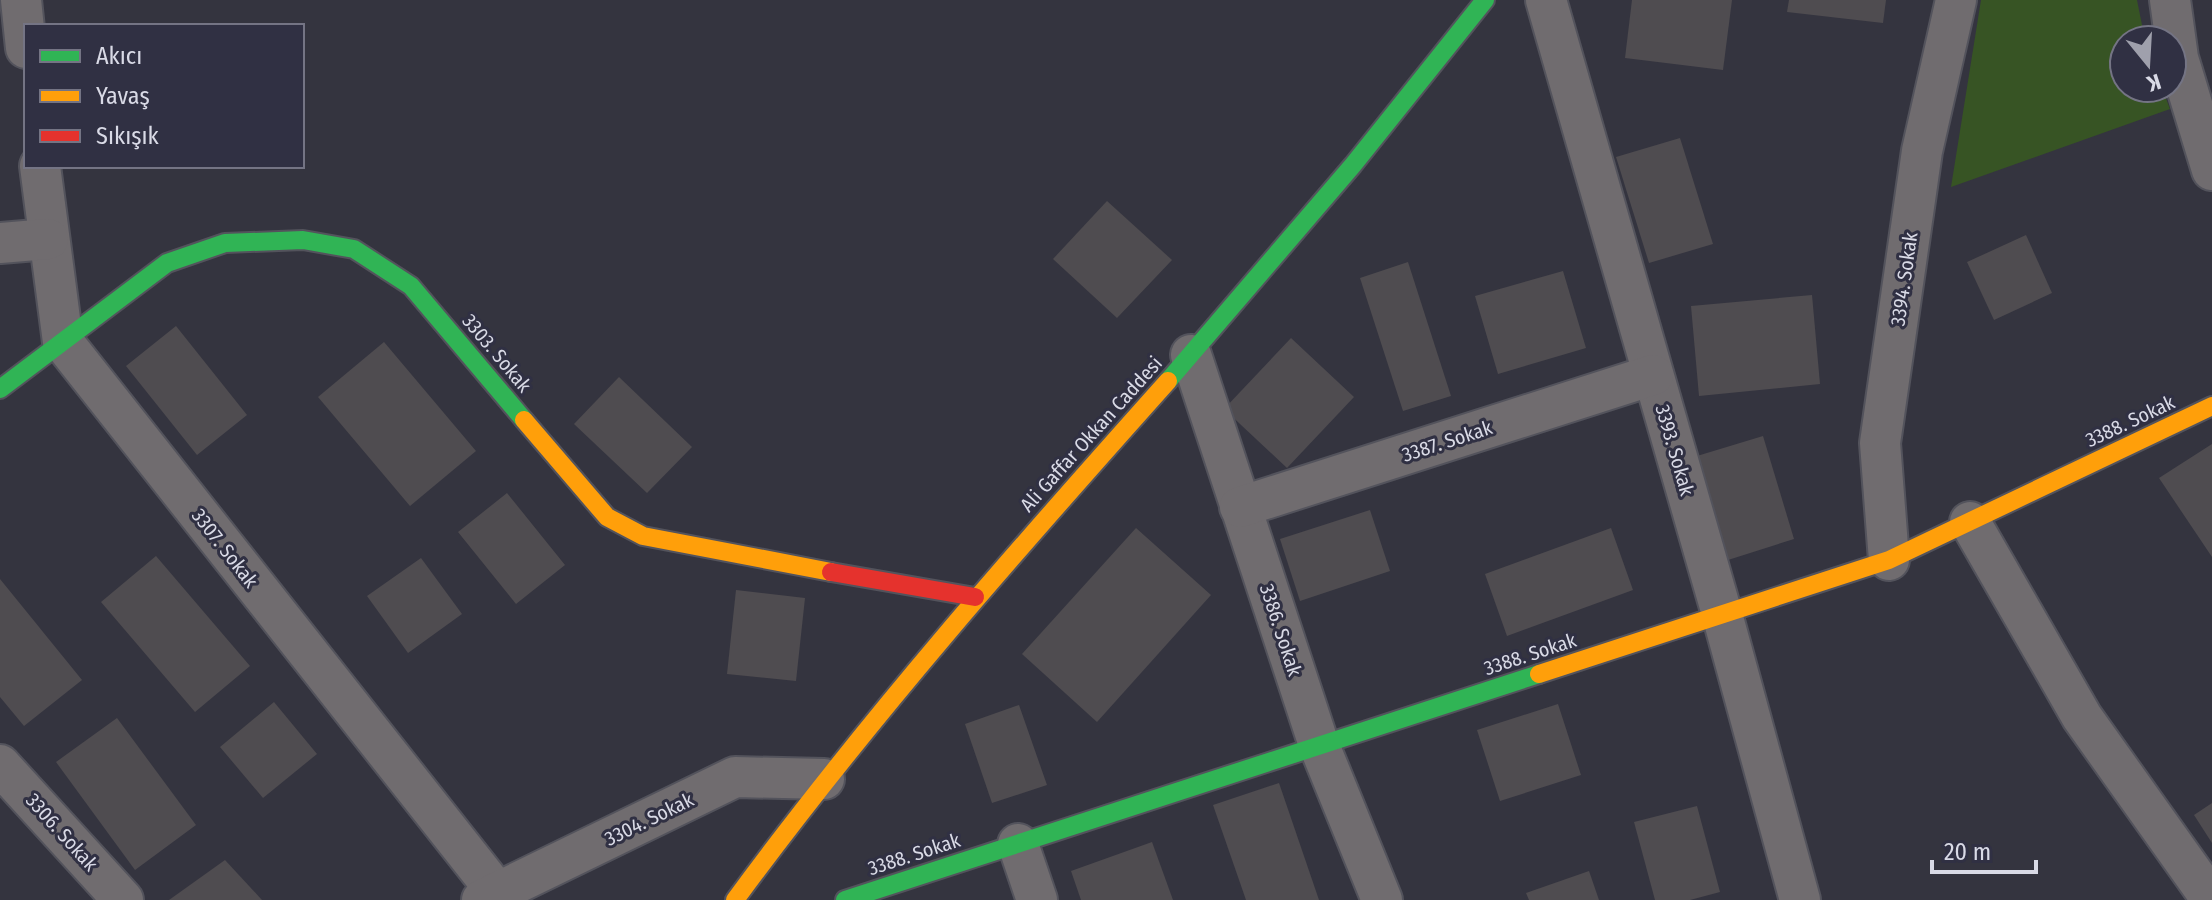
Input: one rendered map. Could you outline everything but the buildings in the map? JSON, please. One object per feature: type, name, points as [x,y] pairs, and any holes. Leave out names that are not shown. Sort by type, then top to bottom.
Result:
[{"type":"street","points":[[21,0],[24,29]]},
{"type":"street","name":"Ali Gaffar Okkan Caddesi","points":[[735,900],[824,779],[975,597],[1191,355],[1353,165],[1485,0]]},
{"type":"street","name":"3393. Sokak","points":[[1546,0],[1722,614],[1800,900]]},
{"type":"street","name":"3394. Sokak","points":[[1889,560],[1880,443],[1922,151],[1956,0]]},
{"type":"street","points":[[2170,0],[2178,58],[2212,170]]},
{"type":"street","name":"3307. Sokak","points":[[40,168],[63,342],[490,896]]},
{"type":"street","points":[[0,243],[48,239]]},
{"type":"street","name":"3303. Sokak","points":[[0,389],[167,263],[225,243],[303,240],[354,249],[411,286],[607,517],[643,536],[684,546],[975,597]]},
{"type":"street","name":"3386. Sokak","points":[[1191,355],[1319,745],[1382,900]]},
{"type":"street","name":"3387. Sokak","points":[[1240,507],[1653,375]]},
{"type":"street","name":"3388. Sokak","points":[[845,900],[1889,560],[2212,406]]},
{"type":"street","points":[[1970,522],[2082,717],[2212,900]]},
{"type":"street","name":"3306. Sokak","points":[[0,765],[123,900]]},
{"type":"street","name":"3304. Sokak","points":[[490,896],[735,777],[824,779]]},
{"type":"street","points":[[1018,844],[1037,900]]},
{"type":"green space","points":[[1981,0],[2137,0],[2142,24],[2108,24],[2108,104],[2168,104],[2170,109],[1951,187]]},
{"type":"traffic: fast","points":[[1168,381],[1353,165],[1485,0]]},
{"type":"traffic: fast","points":[[0,389],[167,263],[225,243],[303,240],[354,249],[411,286],[524,420]]},
{"type":"traffic: fast","points":[[845,900],[1539,674]]},
{"type":"traffic: slow","points":[[735,900],[891,700],[1168,381]]},
{"type":"traffic: slow","points":[[1539,674],[1889,560],[2212,406]]},
{"type":"traffic: slow","points":[[524,420],[607,517],[643,536],[831,572]]},
{"type":"traffic: jam","points":[[831,572],[975,597]]}]
